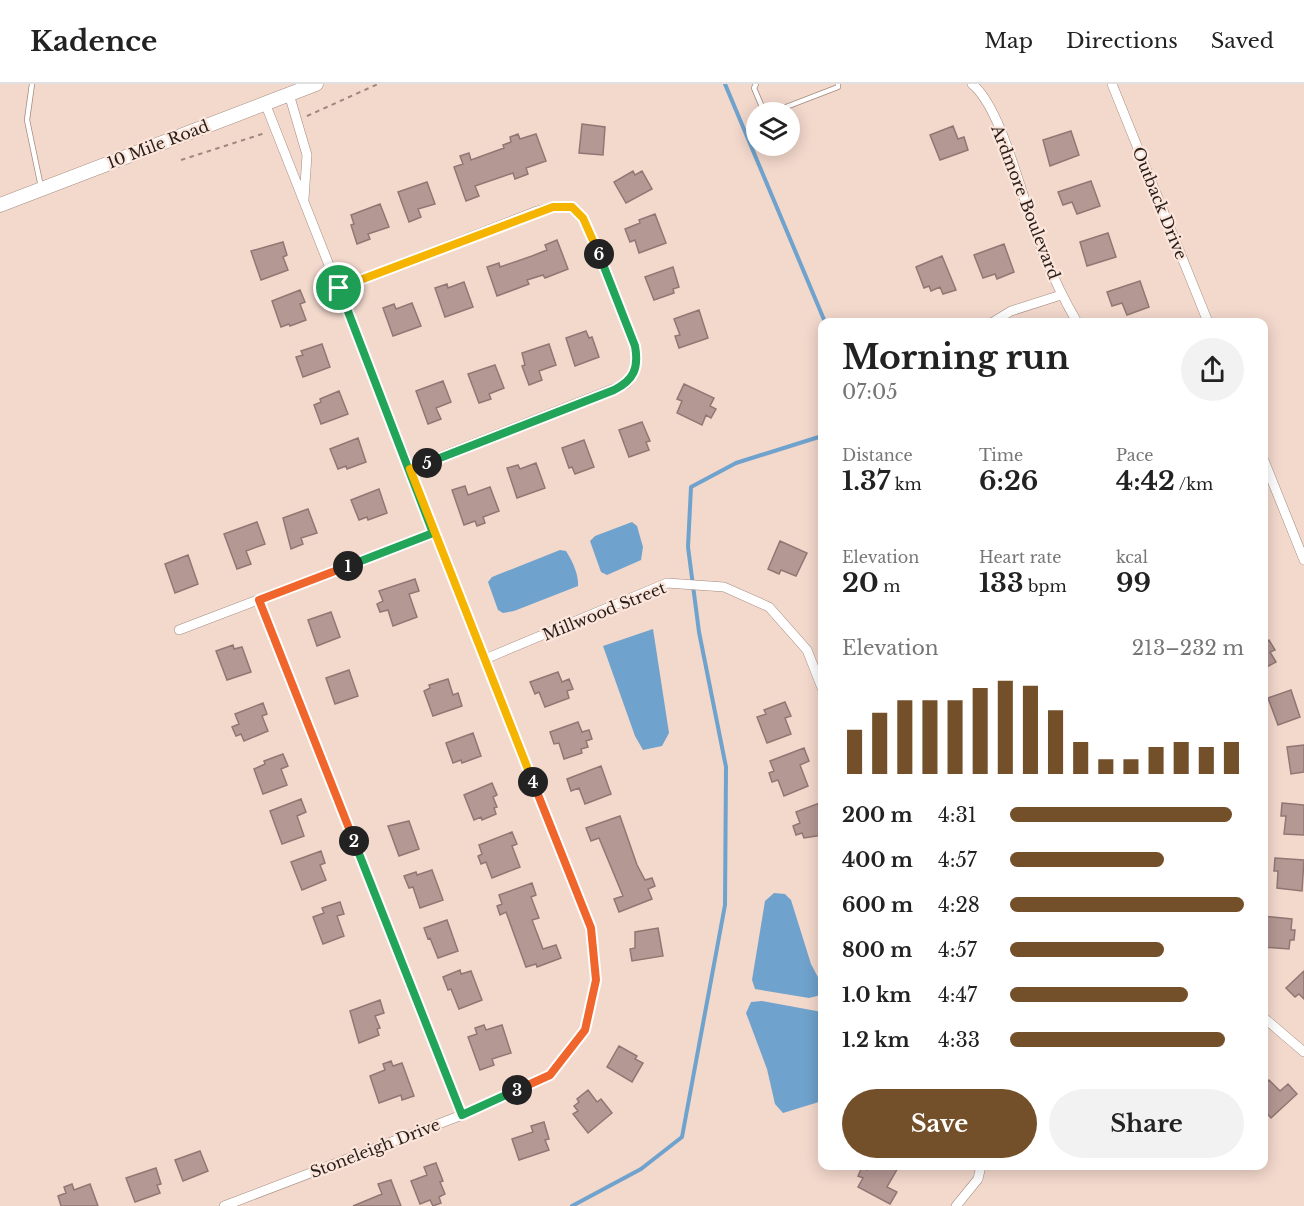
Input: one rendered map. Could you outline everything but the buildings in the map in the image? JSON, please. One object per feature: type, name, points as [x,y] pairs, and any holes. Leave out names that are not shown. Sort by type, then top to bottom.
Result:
[{"type":"main road","name":"10 Mile Road","points":[[0,205],[316,84]]},
{"type":"street","name":"Ardmore Boulevard","points":[[972,84],[980,90],[1000,130],[1035,232],[1061,295],[1075,318]]},
{"type":"street","name":"Outback Drive","points":[[1112,84],[1206,318]]},
{"type":"street","name":"Stoneleigh Drive","points":[[289,94],[307,155],[304,199]]},
{"type":"street","name":"Stoneleigh Drive","points":[[224,1206],[462,1115],[550,1075],[585,1030],[596,980],[591,928],[265,103]]},
{"type":"street","points":[[339,288],[537,211],[553,207],[572,207],[583,218],[589,230],[635,346],[638,359],[635,373],[626,384],[410,469]]},
{"type":"street","points":[[1000,318],[1011,311],[1061,295]]},
{"type":"street","points":[[1268,470],[1304,560]]},
{"type":"street","points":[[179,630],[433,533]]},
{"type":"street","name":"Millwood Street","points":[[484,659],[667,583],[724,587],[769,607],[807,650],[818,678]]},
{"type":"street","points":[[259,600],[462,1115]]},
{"type":"street","points":[[1268,1021],[1304,1052]]},
{"type":"street","points":[[956,1206],[978,1179],[980,1170]]},
{"type":"lane","points":[[32,84],[27,120],[41,189]]},
{"type":"lane","points":[[756,84],[754,88],[762,107],[773,112],[838,87],[838,84]]},
{"type":"water","points":[[632,522],[637,526],[643,547],[641,560],[607,575],[601,572],[590,541],[595,536]]},
{"type":"water","points":[[560,550],[566,551],[571,559],[578,586],[514,611],[503,613],[498,610],[488,582],[492,577]]},
{"type":"water","points":[[653,629],[669,733],[662,746],[643,750],[635,736],[603,646]]},
{"type":"water","points":[[774,893],[785,894],[791,900],[811,964],[818,977],[818,996],[809,998],[755,989],[752,980],[765,901]]},
{"type":"water","points":[[762,1001],[818,1011],[818,1102],[783,1113],[775,1104],[767,1069],[746,1013],[751,1002]]},
{"type":"waterway","points":[[725,84],[823,318]]},
{"type":"waterway","points":[[572,1206],[641,1169],[682,1137],[725,905],[726,767],[699,632],[688,547],[691,487],[736,463],[818,437]]},
{"type":"route","points":[[339,288],[433,533],[259,600],[462,1115],[550,1075],[585,1030],[596,980],[591,928],[433,533],[410,469],[614,390],[626,384],[635,373],[638,359],[635,346],[589,230],[583,218],[572,207],[553,207],[537,211],[339,288]]}]
